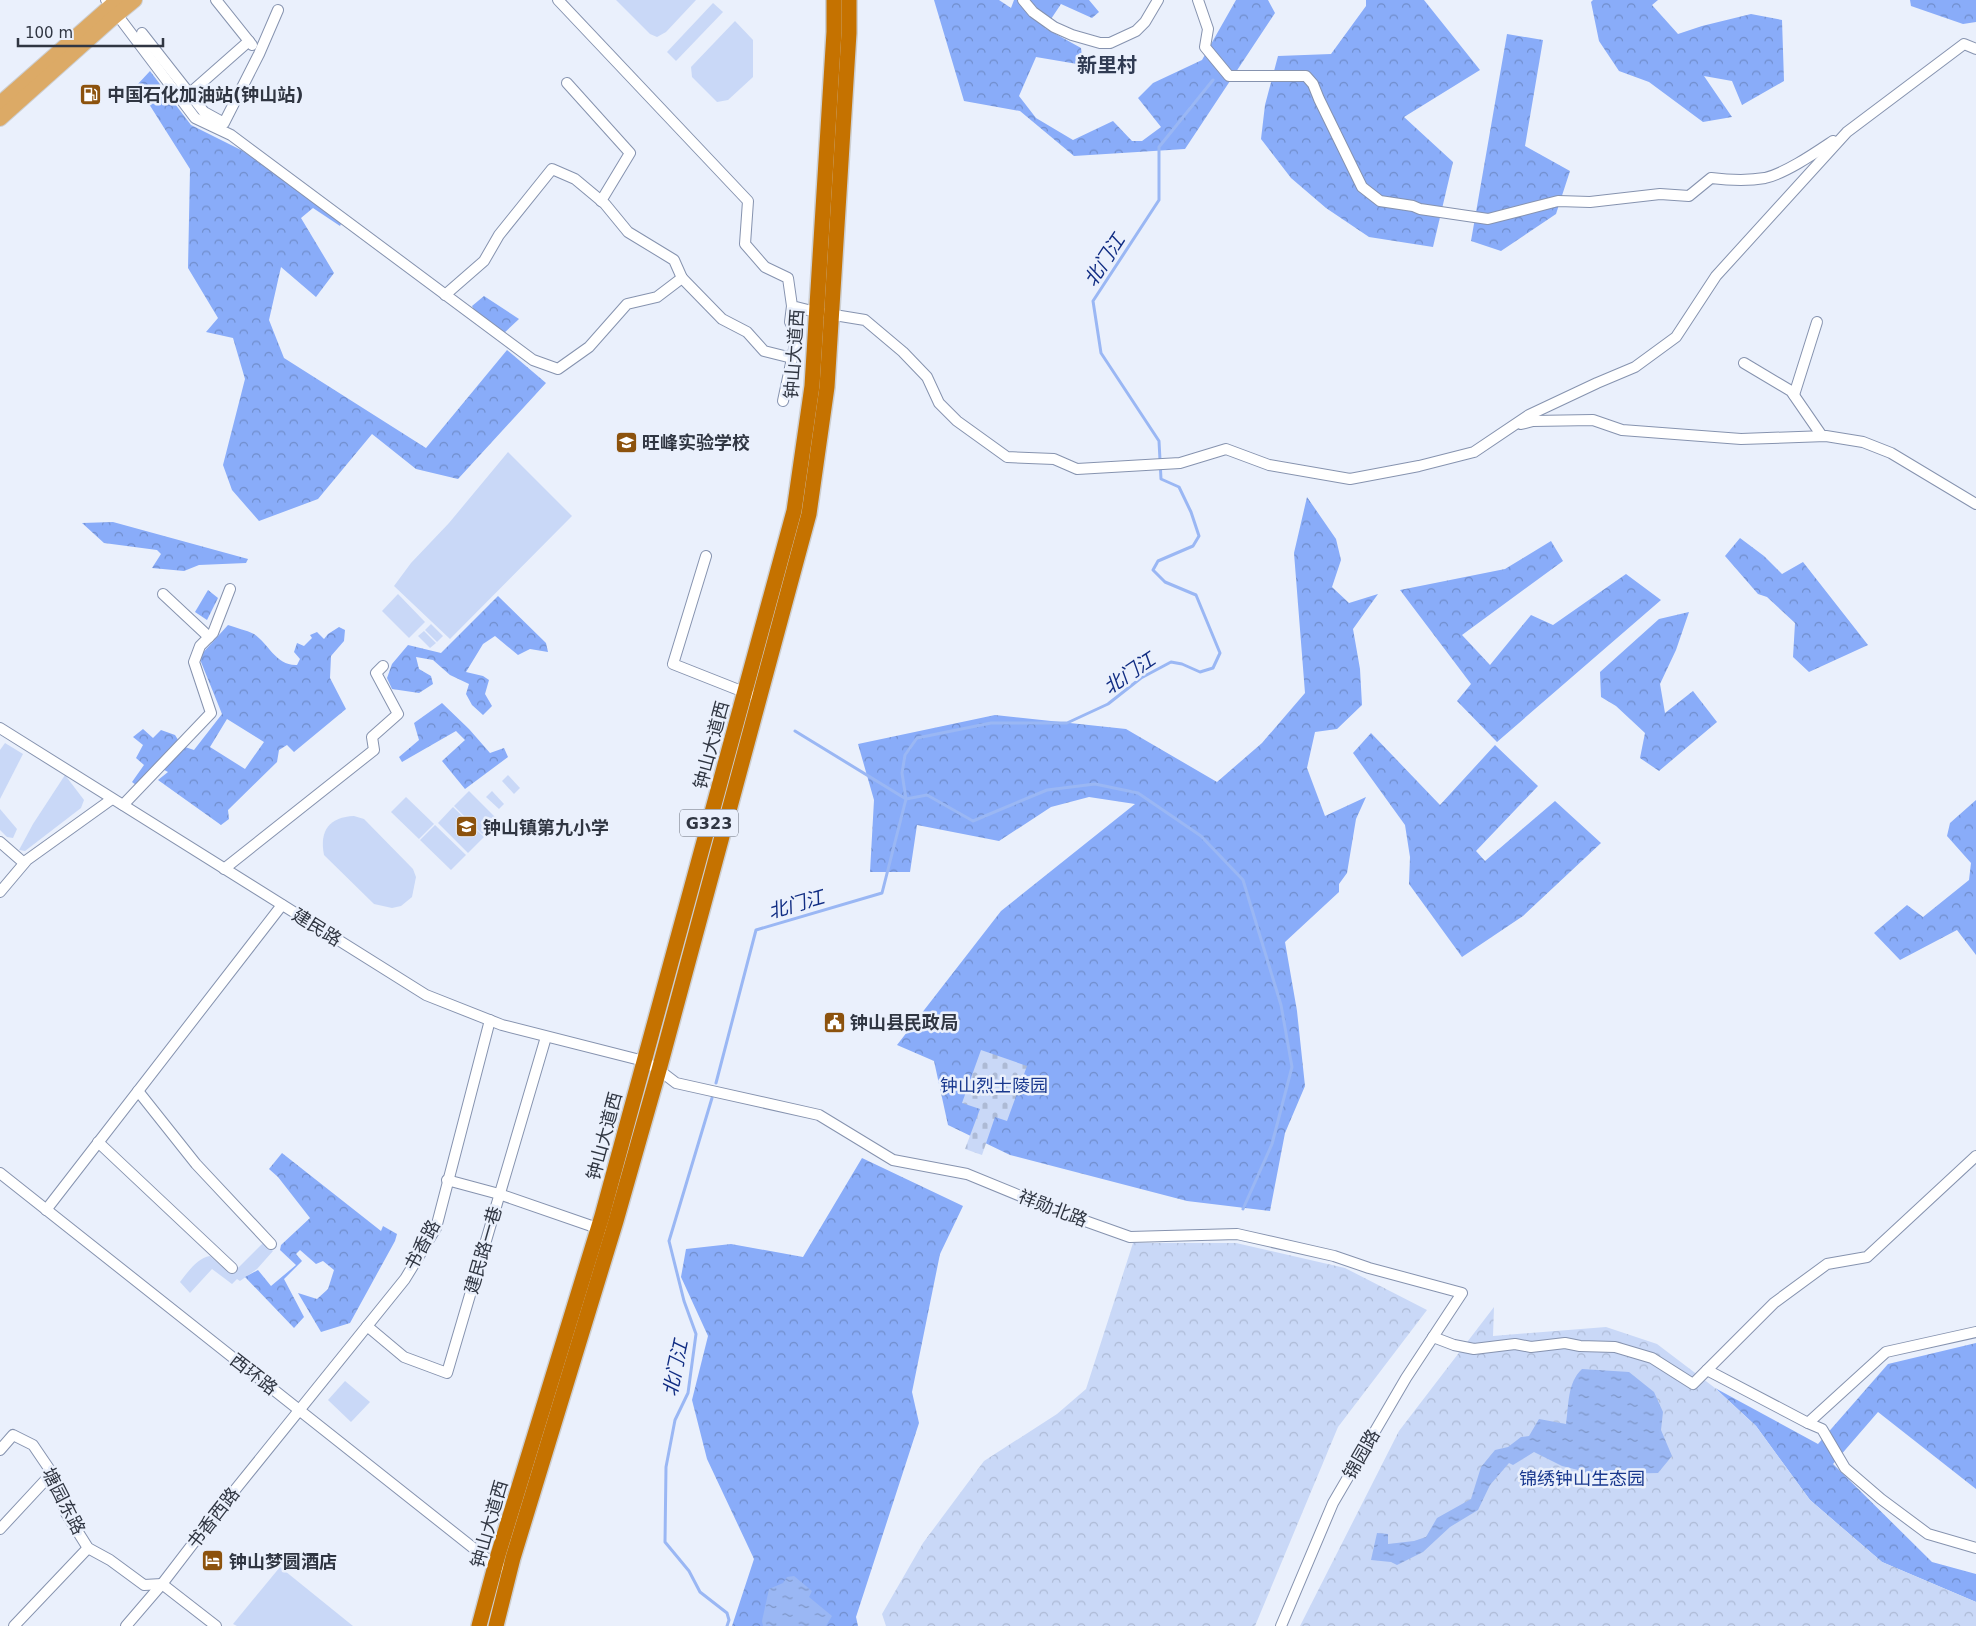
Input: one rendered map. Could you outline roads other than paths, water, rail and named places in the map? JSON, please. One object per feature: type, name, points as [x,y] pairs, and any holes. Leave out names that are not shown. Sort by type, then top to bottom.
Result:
[{"type":"highway","name":"钟山大道西","points":[[479,1626],[503,1568],[513,1558],[605,1231],[644,1062],[752,695],[809,514],[827,387],[824,313],[834,0]]},
{"type":"highway","name":"钟山大道西","points":[[824,313],[849,33],[849,0]]},
{"type":"highway","name":"钟山大道西","points":[[605,1231],[659,1070],[752,695]]},
{"type":"highway","name":"钟山大道西","points":[[496,1626],[503,1568]]},
{"type":"main road","points":[[0,103],[113,5],[136,0]]},
{"type":"main road","points":[[0,119],[113,5]]},
{"type":"street","points":[[216,0],[259,54]]},
{"type":"street","points":[[558,0],[748,201],[745,244],[765,266],[788,278],[792,306],[790,322],[797,335],[783,402]]},
{"type":"street","points":[[1023,0],[1033,12],[1054,28],[1100,43],[1110,43],[1136,31],[1145,22],[1158,0]]},
{"type":"street","points":[[1198,0],[1208,29],[1205,47],[1229,76],[1306,76],[1313,84],[1362,187],[1380,201],[1488,220],[1558,201],[1590,202],[1660,194],[1689,196],[1711,178],[1730,180],[1766,178],[1801,162],[1847,132],[1964,44],[1976,49]]},
{"type":"street","points":[[113,5],[195,118],[231,135],[533,360],[558,369],[589,347],[627,304],[657,297],[682,278]]},
{"type":"street","points":[[142,33],[204,112],[224,124],[259,54],[278,10]]},
{"type":"street","points":[[190,93],[249,41]]},
{"type":"street","points":[[567,83],[630,153],[601,201]]},
{"type":"street","points":[[792,306],[865,320],[903,352],[927,377],[939,403],[957,420],[1007,457],[1054,459],[1077,469],[1152,463],[1180,463],[1226,449],[1269,465],[1350,479],[1419,466],[1474,452],[1529,415],[1635,367],[1676,337],[1716,276],[1847,132]]},
{"type":"street","points":[[445,295],[484,260],[499,235],[552,169],[575,179],[601,201],[628,232],[674,260],[682,278],[722,319],[747,332],[764,351],[792,358]]},
{"type":"street","points":[[1794,395],[1817,322]]},
{"type":"street","points":[[1744,363],[1791,391],[1822,436]]},
{"type":"street","points":[[1514,425],[1533,421],[1593,420],[1622,430],[1741,439],[1822,436],[1863,442],[1891,453],[1976,504]]},
{"type":"street","points":[[706,556],[673,664],[752,695]]},
{"type":"street","points":[[123,805],[212,713],[194,662],[200,646],[213,633],[230,589]]},
{"type":"street","points":[[163,594],[209,637]]},
{"type":"street","points":[[224,869],[374,750],[372,737],[398,714],[376,673],[383,666]]},
{"type":"street","name":"建民路","points":[[0,728],[426,995],[490,1020],[644,1062],[659,1070]]},
{"type":"street","points":[[0,892],[24,864],[112,799]]},
{"type":"street","points":[[0,842],[24,864]]},
{"type":"street","points":[[46,1210],[282,905]]},
{"type":"street","name":"书香路","points":[[299,1410],[405,1279],[436,1228],[490,1020]]},
{"type":"street","name":"建民路一巷","points":[[367,1326],[404,1356],[447,1373],[546,1036]]},
{"type":"street","name":"祥勋北路","points":[[659,1070],[676,1083],[819,1115],[893,1160],[967,1174],[1057,1211],[1130,1237],[1237,1234],[1334,1256],[1369,1268],[1462,1293]]},
{"type":"street","points":[[138,1091],[196,1164],[271,1244]]},
{"type":"street","points":[[98,1142],[232,1268]]},
{"type":"street","points":[[1433,1337],[1454,1346],[1474,1349],[1514,1344],[1531,1347],[1565,1344],[1615,1347],[1652,1358],[1693,1384],[1774,1303],[1827,1264],[1867,1257],[1976,1156]]},
{"type":"street","name":"西环路","points":[[0,1173],[299,1410],[503,1568]]},
{"type":"street","points":[[447,1180],[499,1194],[605,1231]]},
{"type":"street","name":"锦园路","points":[[1281,1626],[1333,1503],[1406,1378],[1462,1293]]},
{"type":"street","points":[[1808,1423],[1886,1352],[1976,1332]]},
{"type":"street","points":[[1708,1370],[1822,1429],[1846,1468],[1881,1499],[1928,1534],[1976,1548]]},
{"type":"street","name":"书香西路","points":[[126,1626],[162,1584],[299,1410]]},
{"type":"street","name":"塘园东路","points":[[0,1450],[13,1435],[33,1446],[52,1473],[66,1513],[88,1548],[110,1560],[144,1585],[162,1584]]},
{"type":"street","points":[[0,1529],[52,1473]]},
{"type":"street","points":[[14,1626],[88,1548]]},
{"type":"street","points":[[162,1584],[216,1626]]},
{"type":"water","points":[[1582,1369],[1629,1372],[1654,1392],[1663,1412],[1661,1430],[1672,1456],[1658,1473],[1612,1474],[1604,1481],[1582,1471],[1562,1466],[1534,1452],[1513,1465],[1509,1463],[1490,1485],[1478,1510],[1450,1527],[1423,1552],[1397,1565],[1391,1562],[1371,1560],[1377,1533],[1388,1534],[1388,1544],[1414,1541],[1426,1537],[1437,1518],[1471,1499],[1481,1467],[1495,1450],[1508,1447],[1521,1437],[1529,1436],[1539,1419],[1566,1424],[1571,1388]]},
{"type":"water","points":[[794,1576],[812,1591],[809,1597],[832,1616],[826,1626],[763,1626],[762,1621],[769,1589],[783,1583],[787,1577]]},
{"type":"waterway","name":"北门江","points":[[716,1083],[756,930],[882,893],[906,799],[902,773],[905,755],[917,738],[991,723],[1067,723],[1108,704],[1141,678],[1171,662],[1182,664],[1200,672],[1213,668],[1220,653],[1196,595],[1165,582],[1153,570],[1158,561],[1193,546],[1199,536],[1191,512],[1179,487],[1161,479],[1159,441],[1101,353],[1093,301],[1159,200],[1159,147],[1213,80]]},
{"type":"waterway","points":[[795,731],[906,799],[927,795],[973,821],[1047,790],[1095,784],[1138,793],[1201,836],[1243,880],[1281,1005],[1292,1067],[1272,1144],[1243,1209]]},
{"type":"waterway","name":"北门江","points":[[712,1098],[669,1241],[684,1301],[696,1334],[688,1393],[675,1420],[666,1467],[665,1542],[689,1571],[700,1592],[727,1613],[729,1620],[727,1626]]},
{"type":"place","name":"中国石化加油站(钟山站)","points":[[91,94]]},
{"type":"place","name":"旺峰实验学校","points":[[626,442]]},
{"type":"place","name":"钟山镇第九小学","points":[[467,827]]},
{"type":"place","name":"钟山县民政局","points":[[834,1022]]},
{"type":"place","name":"钟山梦圆酒店","points":[[213,1561]]},
{"type":"district","name":"新里村","points":[[1107,65]]},
{"type":"park label","name":"钟山烈士陵园","points":[[994,1085]]},
{"type":"park label","name":"锦绣钟山生态园","points":[[1582,1478]]}]
